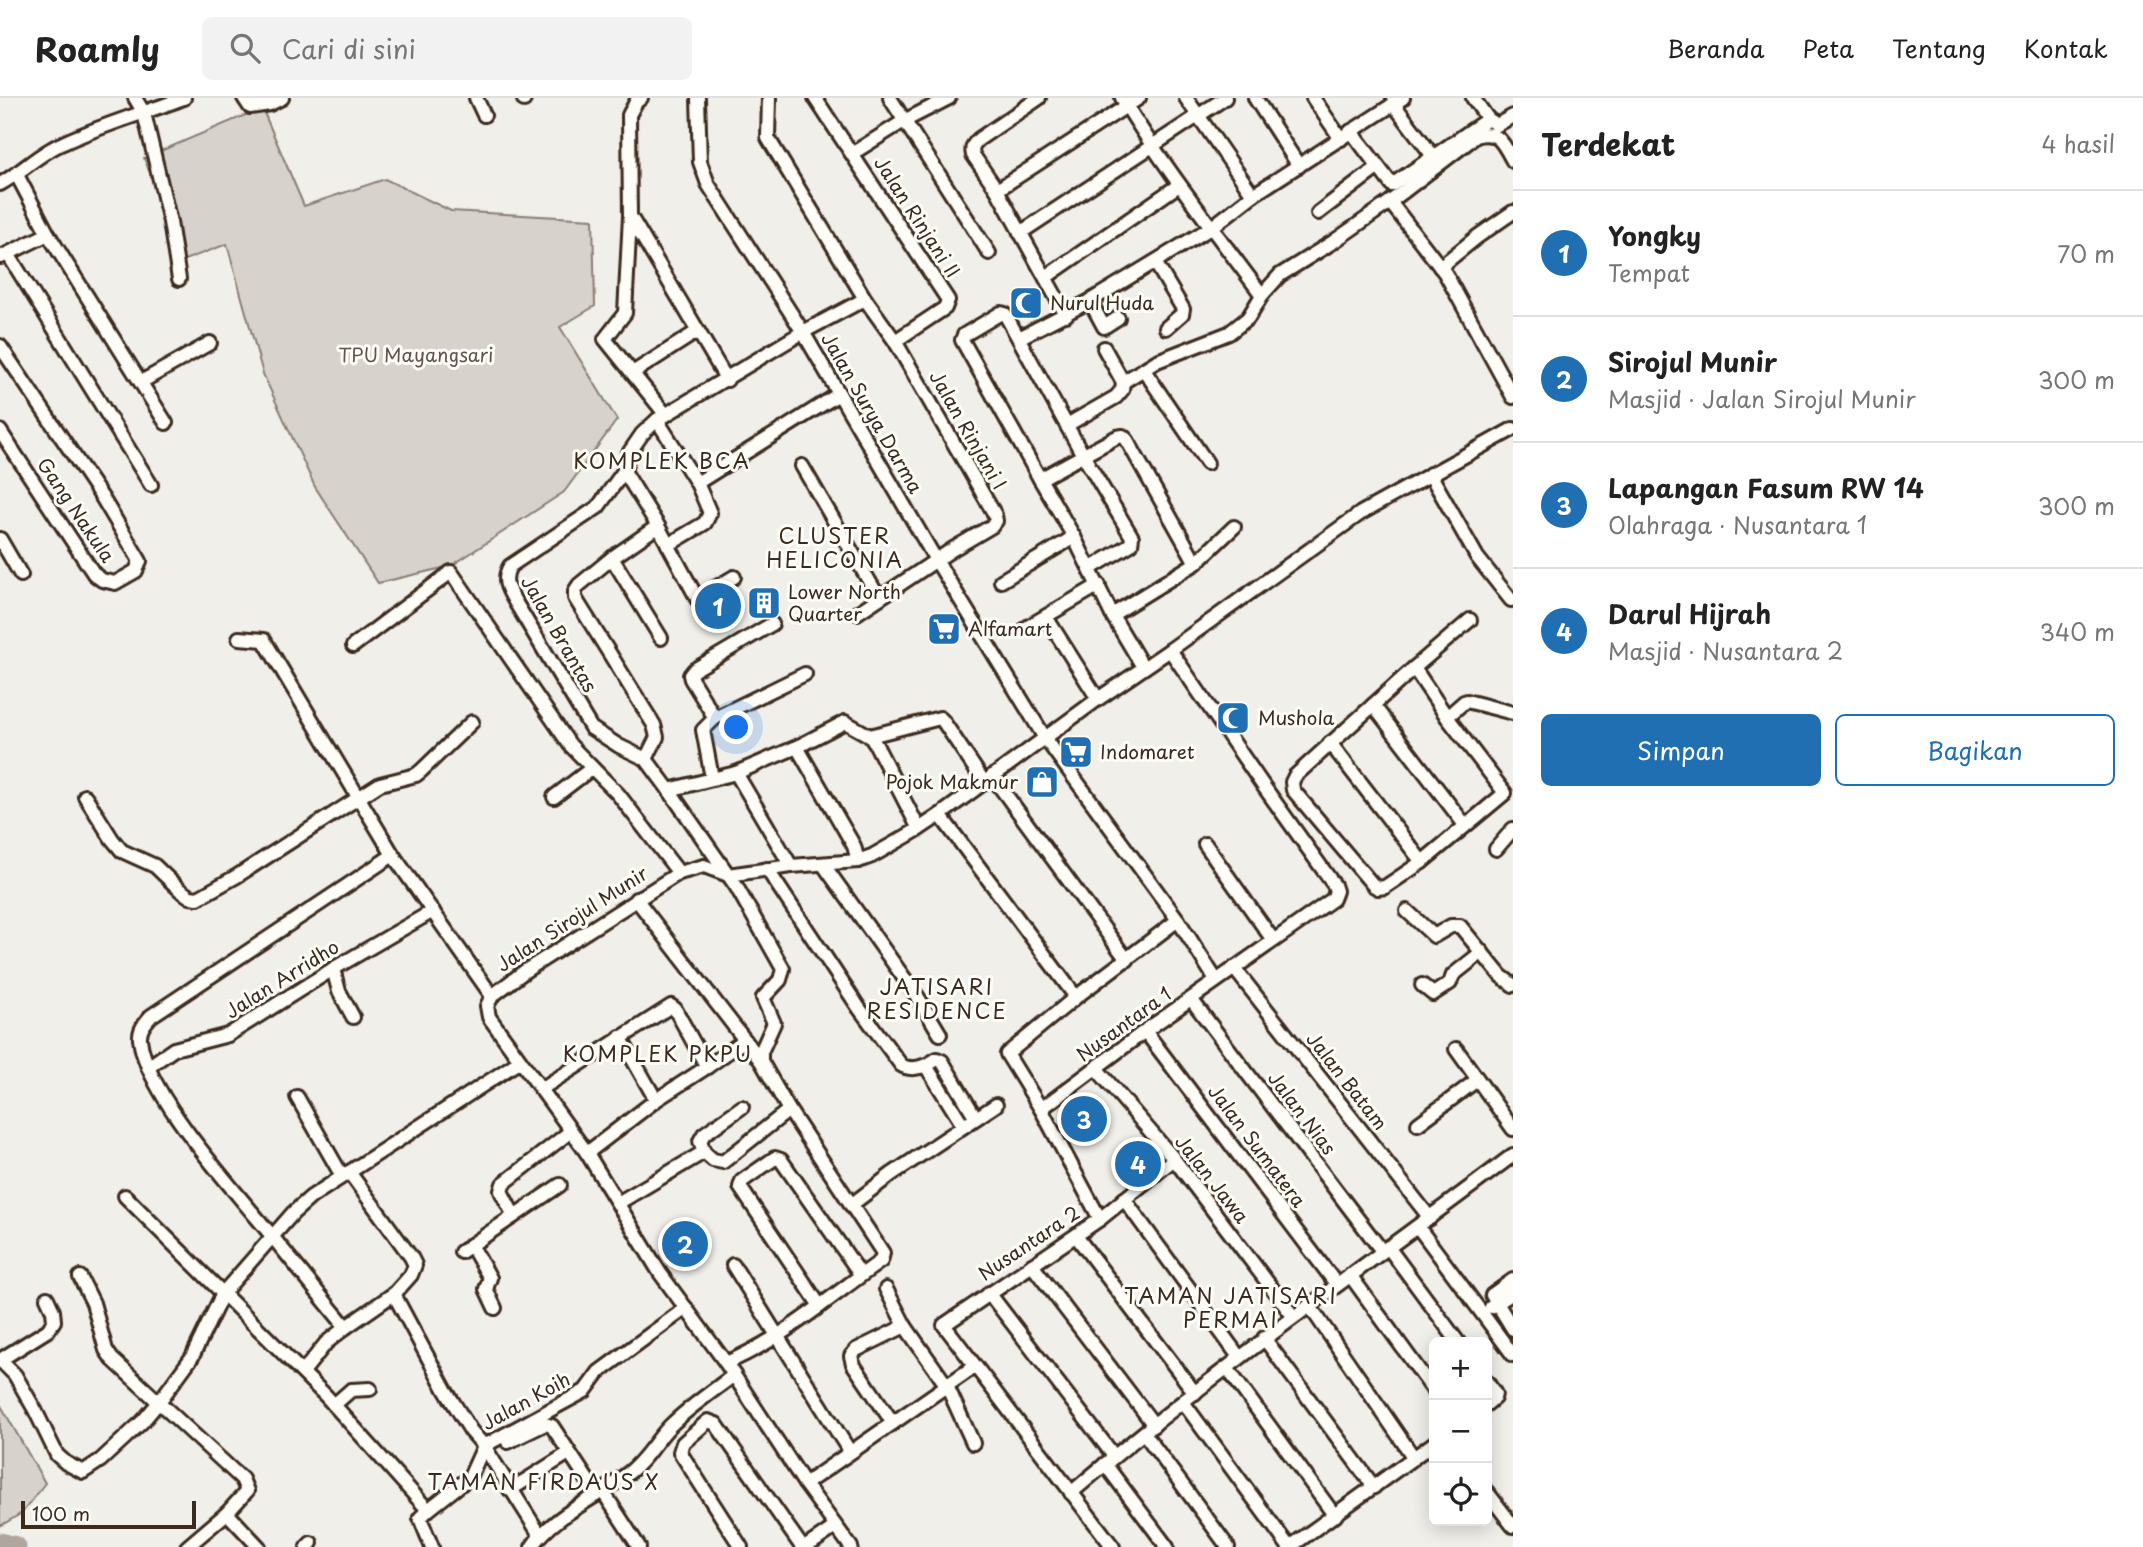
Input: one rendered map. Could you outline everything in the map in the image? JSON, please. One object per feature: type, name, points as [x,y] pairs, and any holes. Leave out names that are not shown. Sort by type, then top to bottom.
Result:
[{"type":"street","points":[[135,98],[145,113],[170,222],[179,279]]},
{"type":"street","points":[[0,184],[61,143],[184,98]]},
{"type":"street","points":[[244,98],[250,107],[270,104],[282,98]]},
{"type":"street","points":[[476,98],[484,115]]},
{"type":"street","points":[[641,98],[629,115],[630,216],[625,313],[605,339],[634,372],[662,417],[709,508],[709,519],[705,523],[668,545]]},
{"type":"street","name":"Jalan Surya Darma","points":[[698,98],[699,162],[702,172],[803,332],[936,560],[1045,738],[1178,920],[1216,981]]},
{"type":"street","name":"Jalan Rinjani I","points":[[769,98],[768,138],[865,299],[895,341],[995,515],[996,521],[992,526],[857,613]]},
{"type":"street","name":"Jalan Rinjani II","points":[[815,98],[948,300],[945,308],[895,341]]},
{"type":"street","points":[[890,98],[989,253]]},
{"type":"street","points":[[853,153],[904,121],[949,98]]},
{"type":"street","points":[[1039,98],[974,143],[972,149],[1066,315]]},
{"type":"street","points":[[997,190],[1124,102],[1139,98]]},
{"type":"street","points":[[1186,98],[1253,195]]},
{"type":"street","points":[[1020,233],[1225,98]]},
{"type":"street","points":[[1255,98],[1299,166]]},
{"type":"street","points":[[1313,98],[1392,185],[1433,156],[1513,116]]},
{"type":"street","points":[[1473,98],[1491,125],[1509,142],[1513,160]]},
{"type":"street","points":[[1124,102],[1179,185],[1262,295]]},
{"type":"street","points":[[1019,338],[1090,302],[1212,227],[1253,195],[1393,102],[1433,156]]},
{"type":"street","points":[[1123,382],[1157,361],[1228,333],[1248,318],[1262,295],[1285,271],[1333,242],[1390,202],[1476,136],[1486,133],[1491,125]]},
{"type":"street","points":[[1318,212],[1377,168]]},
{"type":"street","points":[[17,175],[48,234],[166,423]]},
{"type":"street","points":[[1046,277],[1179,185]]},
{"type":"street","points":[[1390,202],[1440,267],[1513,397]]},
{"type":"street","points":[[1440,267],[1513,212]]},
{"type":"street","points":[[630,216],[727,380]]},
{"type":"street","points":[[48,234],[4,256],[151,485]]},
{"type":"street","points":[[1155,262],[1183,309],[1182,314],[1166,328]]},
{"type":"street","points":[[803,332],[865,299]]},
{"type":"street","points":[[1090,302],[1104,327],[1118,318]]},
{"type":"street","points":[[1091,568],[1131,544],[1132,540],[1004,313],[962,337],[1091,568],[1112,615],[1143,667]]},
{"type":"street","points":[[634,372],[698,331]]},
{"type":"street","name":"Jalan Brantas","points":[[761,1061],[761,1052],[774,1023],[763,998],[780,980],[783,969],[729,875],[646,759],[591,728],[517,606],[505,579],[510,566],[598,507],[624,471],[629,453],[642,434],[662,417],[803,332]]},
{"type":"street","points":[[141,382],[210,343]]},
{"type":"street","name":"Gang Nakula","points":[[0,346],[103,499],[140,561],[136,571],[115,583],[102,580],[94,574],[0,431]]},
{"type":"street","points":[[1067,425],[1116,397],[1122,390],[1123,382],[1104,348]]},
{"type":"street","points":[[1144,370],[1207,463]]},
{"type":"street","points":[[697,483],[839,394]]},
{"type":"street","name":"Jalan Sirojul Munir","points":[[851,1547],[805,1484],[726,1363],[660,1273],[587,1153],[489,1017],[487,1006],[492,996],[525,971],[679,873],[704,866],[729,875],[790,866],[858,861],[872,856],[940,816],[1098,699],[1361,513],[1513,429]]},
{"type":"street","points":[[1040,479],[1123,436],[1196,563]]},
{"type":"street","points":[[802,466],[879,598]]},
{"type":"street","points":[[624,471],[658,526],[705,613]]},
{"type":"street","points":[[1430,474],[1477,557],[1511,600]]},
{"type":"street","points":[[646,759],[657,737],[654,725],[575,598],[575,591],[612,558],[658,526]]},
{"type":"street","points":[[1112,615],[1196,563],[1234,527]]},
{"type":"street","points":[[1001,581],[1074,537]]},
{"type":"street","points":[[0,539],[21,575]]},
{"type":"street","points":[[612,558],[661,638]]},
{"type":"street","points":[[353,646],[451,572],[570,745],[632,810],[679,873]]},
{"type":"street","points":[[697,598],[734,577]]},
{"type":"street","points":[[1026,628],[1099,585]]},
{"type":"street","points":[[1046,617],[1098,699]]},
{"type":"street","points":[[1414,668],[1447,717],[1509,791],[1422,862],[1385,887],[1378,888],[1293,790],[1292,782],[1330,743],[1414,668],[1470,620]]},
{"type":"street","points":[[715,718],[690,675],[694,670],[772,624]]},
{"type":"street","points":[[239,638],[264,640],[393,855],[492,996]]},
{"type":"street","name":"Nusantara 1","points":[[1041,1108],[1333,899],[1336,891],[1170,650]]},
{"type":"street","points":[[712,778],[703,730],[715,718],[804,674]]},
{"type":"street","points":[[1447,717],[1467,701],[1511,710]]},
{"type":"street","points":[[1373,705],[1465,825]]},
{"type":"street","points":[[870,736],[940,718],[1127,960]]},
{"type":"street","points":[[85,796],[122,850],[155,866],[180,890],[190,897],[198,898],[380,784],[416,775],[472,722]]},
{"type":"street","points":[[669,790],[736,772],[797,747],[842,722],[848,722],[870,736],[919,829]]},
{"type":"street","points":[[1330,743],[1422,862]]},
{"type":"street","points":[[797,747],[854,846],[858,861]]},
{"type":"street","points":[[554,797],[592,768]]},
{"type":"street","points":[[736,772],[790,866]]},
{"type":"street","points":[[940,816],[1076,998]]},
{"type":"street","points":[[1496,849],[1513,829]]},
{"type":"street","points":[[1205,844],[1273,940]]},
{"type":"street","points":[[345,1327],[212,1164],[170,1107],[148,1067],[140,1038],[142,1027],[151,1016],[393,855]]},
{"type":"street","points":[[822,864],[919,999],[940,1034]]},
{"type":"street","points":[[767,869],[901,1065],[908,1068],[926,1066],[937,1059],[942,1061],[976,1118]]},
{"type":"street","points":[[636,899],[761,1061],[789,1110],[882,1250],[881,1261],[820,1306],[777,1335],[726,1363]]},
{"type":"street","name":"Jalan Arridho","points":[[148,1067],[174,1049],[228,1035],[333,969],[433,911]]},
{"type":"street","points":[[1407,911],[1434,936],[1451,926],[1460,926],[1501,976],[1513,985]]},
{"type":"street","points":[[1100,1219],[1041,1108],[1007,1054],[1178,920]]},
{"type":"street","points":[[1422,985],[1433,994],[1450,983],[1453,975],[1482,952]]},
{"type":"street","name":"Jalan Batam","points":[[1234,968],[1430,1218]]},
{"type":"street","points":[[333,969],[339,991],[354,1017]]},
{"type":"street","name":"Jalan Nias","points":[[1191,999],[1454,1337]]},
{"type":"street","points":[[541,1089],[671,1006],[707,1068]]},
{"type":"street","name":"Jalan Sumatera","points":[[1145,1031],[1337,1284]]},
{"type":"street","points":[[620,1037],[656,1100]]},
{"type":"street","points":[[587,1153],[656,1100],[745,1040]]},
{"type":"street","points":[[1456,1049],[1513,1129]]},
{"type":"street","points":[[47,1298],[54,1321],[48,1330],[0,1360],[15,1376],[57,1455],[66,1464],[83,1472],[101,1460],[143,1421],[159,1402],[192,1357],[223,1293],[293,1213],[311,1197],[520,1061]]},
{"type":"street","points":[[926,1066],[963,1125]]},
{"type":"street","name":"Jalan Jawa","points":[[1096,1068],[1174,1159],[1293,1316]]},
{"type":"street","points":[[1418,1124],[1477,1080]]},
{"type":"street","points":[[297,1097],[346,1174],[415,1265],[411,1275],[396,1293],[326,1343],[303,1372]]},
{"type":"street","points":[[850,1205],[963,1125],[996,1105]]},
{"type":"street","points":[[742,1107],[704,1134],[700,1141],[704,1152],[713,1160],[723,1162],[789,1110]]},
{"type":"street","points":[[514,1216],[501,1191],[503,1184],[571,1131]]},
{"type":"street","points":[[618,1203],[704,1152]]},
{"type":"street","points":[[1071,1493],[1239,1357],[1513,1155]]},
{"type":"street","points":[[820,1306],[740,1187],[741,1181],[775,1158],[781,1160],[861,1275]]},
{"type":"street","name":"Nusantara 2","points":[[975,1366],[944,1325],[1100,1219],[1174,1159]]},
{"type":"street","points":[[495,1308],[486,1289],[490,1278],[466,1248],[560,1185]]},
{"type":"street","points":[[125,1196],[303,1372],[428,1510],[420,1518],[432,1547]]},
{"type":"street","points":[[1124,1199],[1239,1357]]},
{"type":"street","points":[[1418,1227],[1513,1355]]},
{"type":"street","points":[[1076,1236],[1195,1394]]},
{"type":"street","points":[[733,1265],[850,1452]]},
{"type":"street","points":[[1032,1265],[1149,1429],[1228,1547]]},
{"type":"street","points":[[1350,1275],[1429,1384]]},
{"type":"street","points":[[80,1277],[93,1303],[106,1350],[112,1359],[242,1479],[247,1491],[227,1513],[187,1547]]},
{"type":"street","points":[[1513,1280],[1492,1295],[1513,1329]]},
{"type":"street","points":[[886,1289],[905,1326],[947,1386],[973,1443]]},
{"type":"street","points":[[396,1293],[397,1300],[446,1391],[540,1535]]},
{"type":"street","points":[[989,1293],[1110,1460],[1167,1547]]},
{"type":"street","points":[[1481,1312],[1513,1293]]},
{"type":"street","points":[[1309,1305],[1414,1458]]},
{"type":"street","name":"Jalan Koih","points":[[428,1510],[470,1477],[486,1451],[585,1391],[598,1372],[686,1308]]},
{"type":"street","points":[[893,1423],[853,1364],[851,1356],[856,1350],[905,1326]]},
{"type":"street","points":[[1264,1338],[1374,1487]]},
{"type":"street","points":[[805,1484],[975,1366],[1113,1547]]},
{"type":"street","points":[[1227,1367],[1335,1516]]},
{"type":"street","points":[[532,1547],[540,1535],[631,1471],[672,1424],[734,1375]]},
{"type":"street","points":[[334,1405],[351,1390],[370,1390]]},
{"type":"street","points":[[1183,1402],[1289,1547],[1429,1447]]},
{"type":"street","points":[[741,1547],[680,1452],[683,1443],[708,1421],[716,1424],[804,1547],[835,1527]]},
{"type":"street","points":[[486,1451],[545,1424],[552,1426],[639,1547]]},
{"type":"street","points":[[510,1490],[569,1453]]},
{"type":"street","points":[[1492,1498],[1513,1526]]},
{"type":"street","points":[[1501,1510],[1513,1502]]},
{"type":"street","points":[[227,1513],[259,1547]]},
{"type":"green space","name":"TPU Mayangsari","points":[[262,108],[304,206],[385,179],[451,211],[593,219],[595,306],[560,327],[617,420],[564,492],[451,566],[378,583],[315,487],[263,374],[227,244],[182,261],[144,158]]},
{"type":"green space","points":[[1083,1095],[1106,1129],[1085,1142],[1062,1109]]},
{"type":"green space","points":[[0,1404],[45,1483],[22,1513],[0,1526]]},
{"type":"waterway","points":[[0,1543],[16,1547]]},
{"type":"place","name":"Nurul Huda","points":[[1026,303]]},
{"type":"place","name":"Lower North Quarter","points":[[764,603]]},
{"type":"place","name":"Yongky","points":[[718,606]]},
{"type":"place","name":"Alfamart","points":[[944,629]]},
{"type":"place","name":"Mushola","points":[[1233,718]]},
{"type":"place","name":"Indomaret","points":[[1076,752]]},
{"type":"place","name":"Pojok Makmur","points":[[1042,782]]},
{"type":"place","name":"Lapangan Fasum RW 14","points":[[1084,1119]]},
{"type":"place","name":"Darul Hijrah","points":[[1138,1164]]},
{"type":"place","name":"Sirojul Munir","points":[[685,1244]]},
{"type":"district","name":"KOMPLEK BCA","points":[[662,462]]},
{"type":"district","name":"CLUSTER HELICONIA","points":[[835,549]]},
{"type":"district","name":"JATISARI RESIDENCE","points":[[937,1000]]},
{"type":"district","name":"KOMPLEK PKPU","points":[[658,1055]]},
{"type":"district","name":"TAMAN JATISARI PERMAI","points":[[1231,1309]]},
{"type":"district","name":"TAMAN FIRDAUS X","points":[[544,1483]]}]
